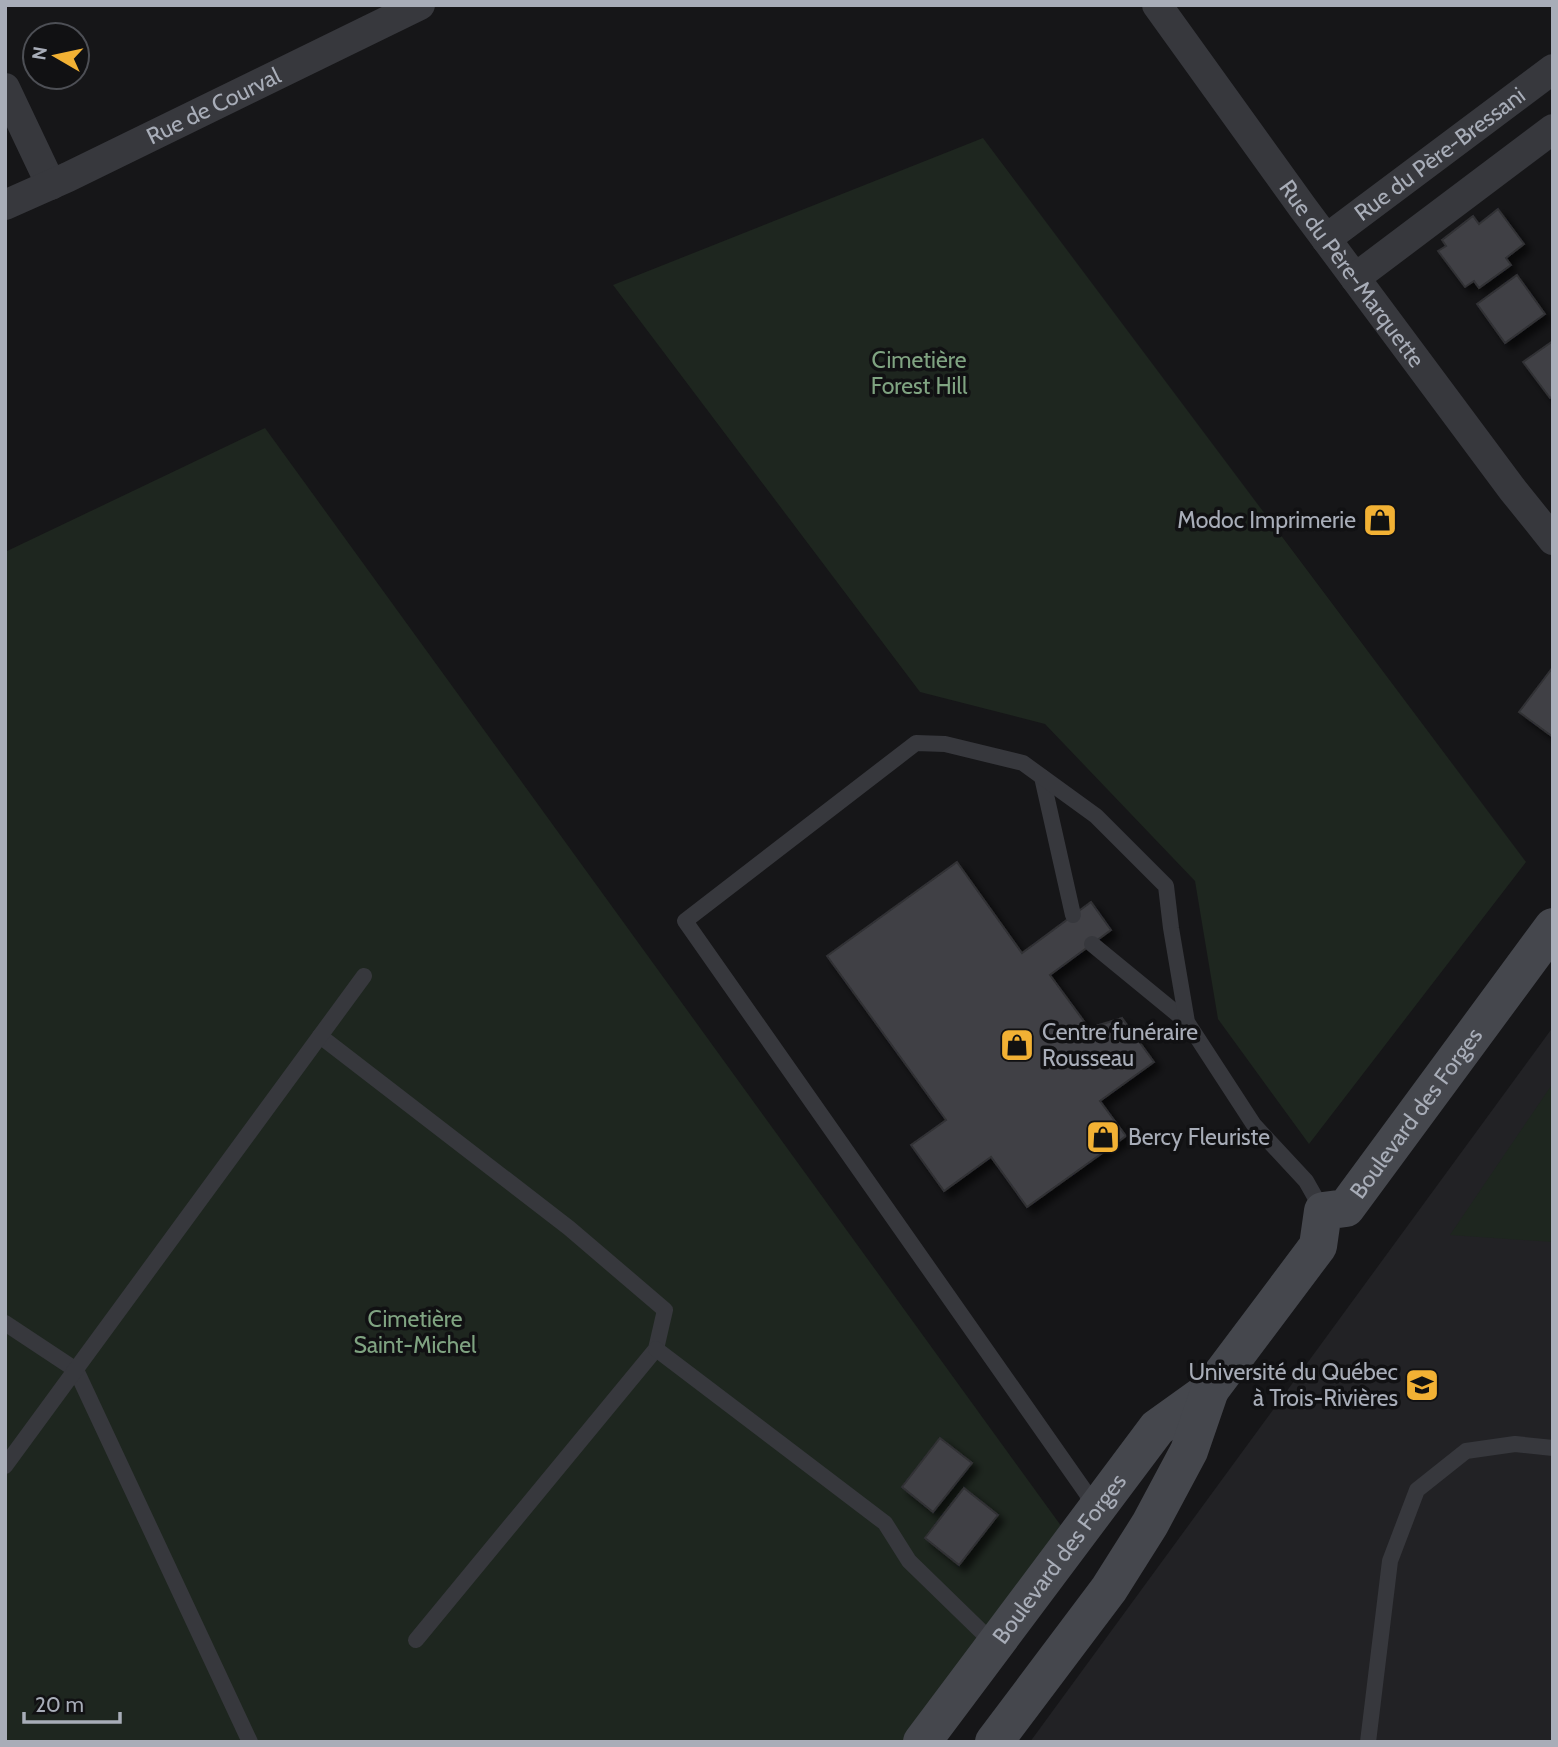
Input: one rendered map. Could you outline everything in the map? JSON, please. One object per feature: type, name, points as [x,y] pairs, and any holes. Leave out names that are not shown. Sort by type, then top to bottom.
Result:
[{"type":"main road","name":"Boulevard des Forges","points":[[922,1742],[1157,1428],[1210,1390],[1318,1246],[1323,1211],[1346,1208],[1553,927]]},
{"type":"main road","name":"Boulevard des Forges","points":[[994,1742],[1109,1589],[1150,1524],[1189,1451],[1210,1390]]},
{"type":"street","name":"Rue de Courval","points":[[5,205],[420,5]]},
{"type":"street","name":"Rue du Père-Marquette","points":[[1157,5],[1326,239],[1553,540]]},
{"type":"street","name":"Rue du Père-Bressani","points":[[1326,239],[1553,69]]},
{"type":"street","points":[[5,88],[51,185]]},
{"type":"street","points":[[1355,278],[1553,129]]},
{"type":"lane","points":[[1093,1514],[1087,1494],[685,921],[916,743],[945,744],[1023,763],[1096,816],[1166,886],[1186,1022]]},
{"type":"lane","points":[[1042,777],[1073,915]]},
{"type":"lane","points":[[1093,944],[1186,1022],[1254,1125],[1306,1181],[1323,1211]]},
{"type":"lane","points":[[5,1466],[364,976]]},
{"type":"lane","points":[[320,1036],[569,1228],[665,1310],[656,1349],[416,1640]]},
{"type":"lane","points":[[5,1323],[76,1370],[250,1742]]},
{"type":"lane","points":[[656,1349],[885,1523],[909,1561],[984,1634],[1000,1637]]},
{"type":"lane","points":[[1368,1742],[1390,1561],[1417,1490],[1466,1451],[1516,1444],[1553,1448]]},
{"type":"shaded area","name":"Université du Québec à Trois-Rivières","points":[[1553,1027],[1553,1742],[1030,1742]]},
{"type":"green space","name":"Cimetière Forest Hill","points":[[983,138],[1526,862],[1309,1144],[1218,1019],[1195,881],[1045,724],[920,692],[613,285]]},
{"type":"green space","name":"Cimetière Saint-Michel","points":[[265,428],[1067,1534],[924,1742],[5,1742],[5,552]]},
{"type":"green space","points":[[1553,1083],[1553,1242],[1450,1235]]},
{"type":"building","points":[[1498,209],[1524,244],[1506,258],[1511,265],[1479,288],[1474,281],[1465,287],[1438,251],[1446,246],[1442,240],[1473,216],[1479,224]]},
{"type":"building","points":[[1517,275],[1545,314],[1505,343],[1477,304]]},
{"type":"building","points":[[1553,341],[1553,396],[1550,398],[1523,362]]},
{"type":"building","points":[[1553,667],[1553,737],[1519,712]]},
{"type":"building","name":"Centre funéraire Rousseau","points":[[957,862],[1022,953],[1091,902],[1111,930],[1050,975],[1089,1028],[1122,1018],[1154,1062],[1100,1101],[1126,1136],[1027,1207],[991,1157],[944,1191],[911,1145],[946,1120],[827,956]]},
{"type":"building","points":[[940,1438],[972,1463],[933,1512],[902,1487]]},
{"type":"building","points":[[964,1488],[998,1515],[959,1565],[925,1538]]},
{"type":"place","name":"Modoc Imprimerie","points":[[1380,520]]},
{"type":"place","name":"Centre funéraire Rousseau","points":[[1017,1045]]},
{"type":"place","name":"Bercy Fleuriste","points":[[1103,1137]]},
{"type":"place","name":"Université du Québec à Trois-Rivières","points":[[1422,1385]]}]
